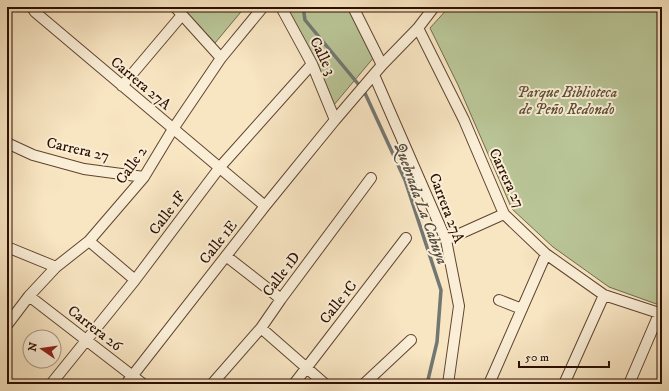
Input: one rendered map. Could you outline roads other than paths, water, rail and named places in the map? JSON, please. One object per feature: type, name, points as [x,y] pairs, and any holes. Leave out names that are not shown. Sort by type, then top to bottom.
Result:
[{"type":"street","points":[[175,7],[221,58]]},
{"type":"street","name":"Calle 2","points":[[7,325],[29,296],[56,267],[89,241],[144,177],[173,129],[221,58],[264,7]]},
{"type":"street","name":"Calle 3","points":[[281,7],[312,64],[335,120]]},
{"type":"street","points":[[353,7],[382,65]]},
{"type":"street","name":"Calle 1E","points":[[126,384],[265,206],[335,120],[382,65],[418,28],[434,7]]},
{"type":"street","name":"Carrera 27A","points":[[34,10],[265,206]]},
{"type":"street","points":[[122,86],[182,15]]},
{"type":"street","name":"Carrera 27","points":[[418,28],[464,120],[504,214],[546,254],[604,294],[660,314]]},
{"type":"street","name":"Calle 1F","points":[[51,384],[135,280],[220,167],[312,64]]},
{"type":"street","name":"Carrera 27A","points":[[371,79],[446,240],[458,306],[448,384]]},
{"type":"street","name":"Carrera 27","points":[[7,143],[33,155],[84,169],[144,177]]},
{"type":"street","name":"Calle 1D","points":[[212,384],[261,328],[371,178]]},
{"type":"street","points":[[446,240],[504,214]]},
{"type":"street","name":"Calle 1C","points":[[294,384],[406,238]]},
{"type":"street","points":[[89,241],[135,280]]},
{"type":"street","points":[[7,247],[56,267]]},
{"type":"street","points":[[489,384],[546,254]]},
{"type":"street","points":[[226,256],[281,299]]},
{"type":"street","points":[[564,384],[604,294]]},
{"type":"street","name":"Carrera 26","points":[[29,296],[143,384]]},
{"type":"street","points":[[499,300],[522,309]]},
{"type":"street","points":[[629,384],[660,314]]},
{"type":"street","points":[[261,328],[325,384]]},
{"type":"street","points":[[364,384],[411,340]]},
{"type":"waterway","name":"Quebrada La Cabuya","points":[[303,7],[305,20],[364,91],[405,180],[441,290],[437,342],[427,384]]},
{"type":"park label","name":"Parque Biblioteca de Peño Redondo","points":[[567,100]]}]
